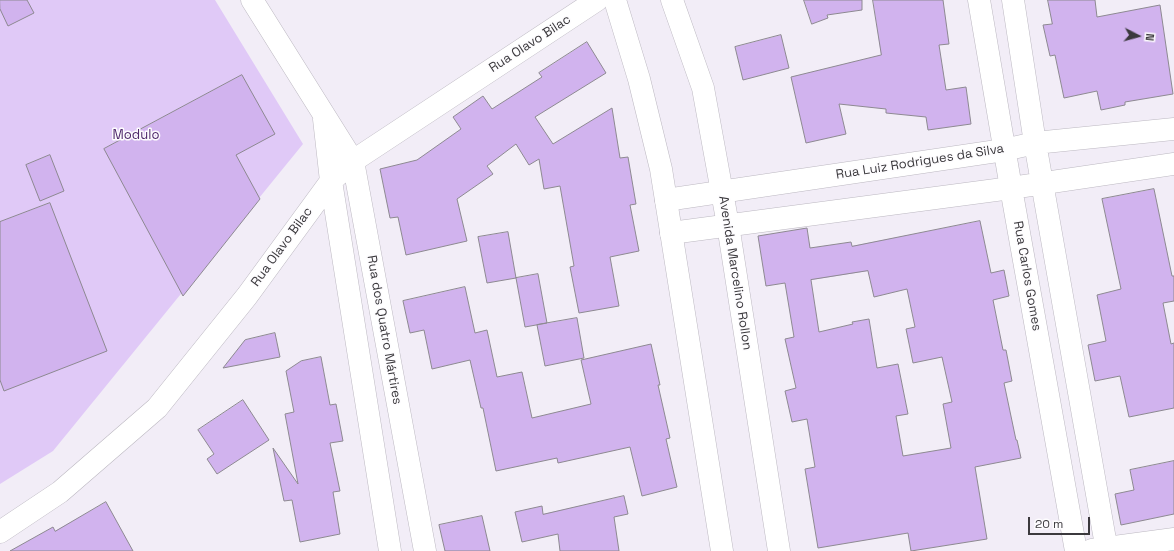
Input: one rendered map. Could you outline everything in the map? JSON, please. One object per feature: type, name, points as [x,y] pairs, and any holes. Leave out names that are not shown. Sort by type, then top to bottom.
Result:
[{"type":"street","name":"Rua dos Quatro Mártires","points":[[252,0],[353,161],[425,551]]},
{"type":"street","name":"Rua Olavo Bilac","points":[[0,532],[60,492],[157,408],[247,296],[330,181],[353,161],[597,0]]},
{"type":"street","points":[[615,0],[639,79],[661,170],[722,551]]},
{"type":"street","name":"Avenida Marcelino Rollon","points":[[672,0],[703,88],[728,225],[778,551]]},
{"type":"street","name":"Rua Carlos Gomes","points":[[979,0],[1004,150],[1076,551]]},
{"type":"street","points":[[1013,0],[1100,550],[1174,539]]},
{"type":"street","name":"Rua dos Quatro Mártires","points":[[324,116],[330,181],[390,551]]},
{"type":"street","name":"Rua Luiz Rodrigues da Silva","points":[[666,200],[1004,150],[1035,143],[1174,130]]},
{"type":"street","points":[[672,233],[1011,188],[1174,164]]},
{"type":"street","points":[[376,466],[408,459]]},
{"type":"green space","name":"Modulo","points":[[0,0],[215,0],[303,144],[53,451],[0,484]]},
{"type":"building","points":[[0,0],[27,0],[34,13],[8,26],[0,9]]},
{"type":"building","points":[[804,0],[862,0],[862,10],[827,15],[828,18],[812,24]]},
{"type":"building","points":[[873,0],[943,0],[949,44],[939,45],[946,90],[966,87],[971,124],[928,130],[926,117],[886,113],[886,109],[839,104],[846,134],[806,143],[791,77],[881,55]]},
{"type":"building","points":[[1048,0],[1095,0],[1097,17],[1160,5],[1173,94],[1125,102],[1125,105],[1101,110],[1097,91],[1064,98],[1055,55],[1050,56],[1043,25],[1052,24]]},
{"type":"building","points":[[781,35],[789,68],[743,80],[735,47]]},
{"type":"building","points":[[587,42],[606,73],[535,117],[553,144],[612,108],[620,158],[628,157],[636,204],[630,205],[639,251],[610,257],[619,306],[579,313],[570,267],[574,266],[560,186],[544,189],[539,159],[529,165],[516,144],[487,166],[493,174],[457,199],[467,241],[406,255],[398,217],[390,218],[380,169],[417,160],[461,129],[453,117],[483,96],[492,109],[542,77],[539,73]]},
{"type":"building","points":[[242,75],[275,134],[236,155],[260,199],[183,296],[104,149]]},
{"type":"building","points":[[50,155],[64,191],[40,201],[26,165]]},
{"type":"building","points":[[1154,189],[1172,276],[1174,276],[1174,301],[1163,303],[1171,344],[1174,343],[1174,408],[1129,417],[1120,376],[1095,381],[1088,345],[1106,341],[1097,295],[1121,289],[1102,199]]},
{"type":"building","points":[[50,203],[107,351],[4,391],[0,380],[0,222]]},
{"type":"building","points":[[980,221],[991,273],[1004,270],[1009,296],[993,300],[1003,350],[1006,350],[1012,381],[1004,383],[1021,458],[975,467],[987,539],[911,551],[908,533],[818,548],[805,469],[815,467],[807,419],[792,422],[785,391],[796,388],[785,339],[794,337],[785,283],[766,286],[758,236],[807,228],[810,248],[851,242],[852,246]],"holes":[[[868,271],[874,297],[907,289],[915,327],[906,329],[913,363],[942,357],[952,402],[943,404],[951,448],[903,456],[896,416],[908,414],[898,364],[877,368],[869,319],[852,322],[853,324],[819,332],[811,280]]]},
{"type":"building","points":[[508,232],[516,278],[487,283],[478,237]]},
{"type":"building","points":[[538,274],[547,323],[525,327],[516,278]]},
{"type":"building","points":[[465,287],[475,333],[487,330],[497,377],[522,372],[532,418],[591,404],[581,360],[651,344],[660,385],[658,385],[670,438],[666,439],[677,487],[642,496],[630,447],[558,463],[557,458],[496,471],[483,408],[481,408],[470,360],[432,369],[424,330],[410,333],[403,301]]},
{"type":"building","points":[[577,318],[584,358],[545,366],[537,325]]},
{"type":"building","points":[[275,333],[280,357],[223,368],[245,340]]},
{"type":"building","points":[[321,357],[330,405],[336,404],[343,441],[330,443],[340,491],[333,492],[340,534],[300,542],[292,500],[284,501],[273,448],[298,484],[285,414],[294,412],[286,371],[301,361]]},
{"type":"building","points":[[243,400],[269,440],[217,474],[207,459],[214,454],[198,430]]},
{"type":"building","points":[[1174,461],[1174,514],[1121,525],[1115,494],[1134,490],[1130,470]]},
{"type":"building","points":[[624,496],[628,514],[614,517],[619,551],[560,551],[558,534],[522,542],[515,512],[542,506],[543,514]]},
{"type":"building","points":[[106,502],[133,551],[10,551],[53,527],[55,531]]},
{"type":"building","points":[[482,516],[490,551],[445,551],[439,525]]}]
